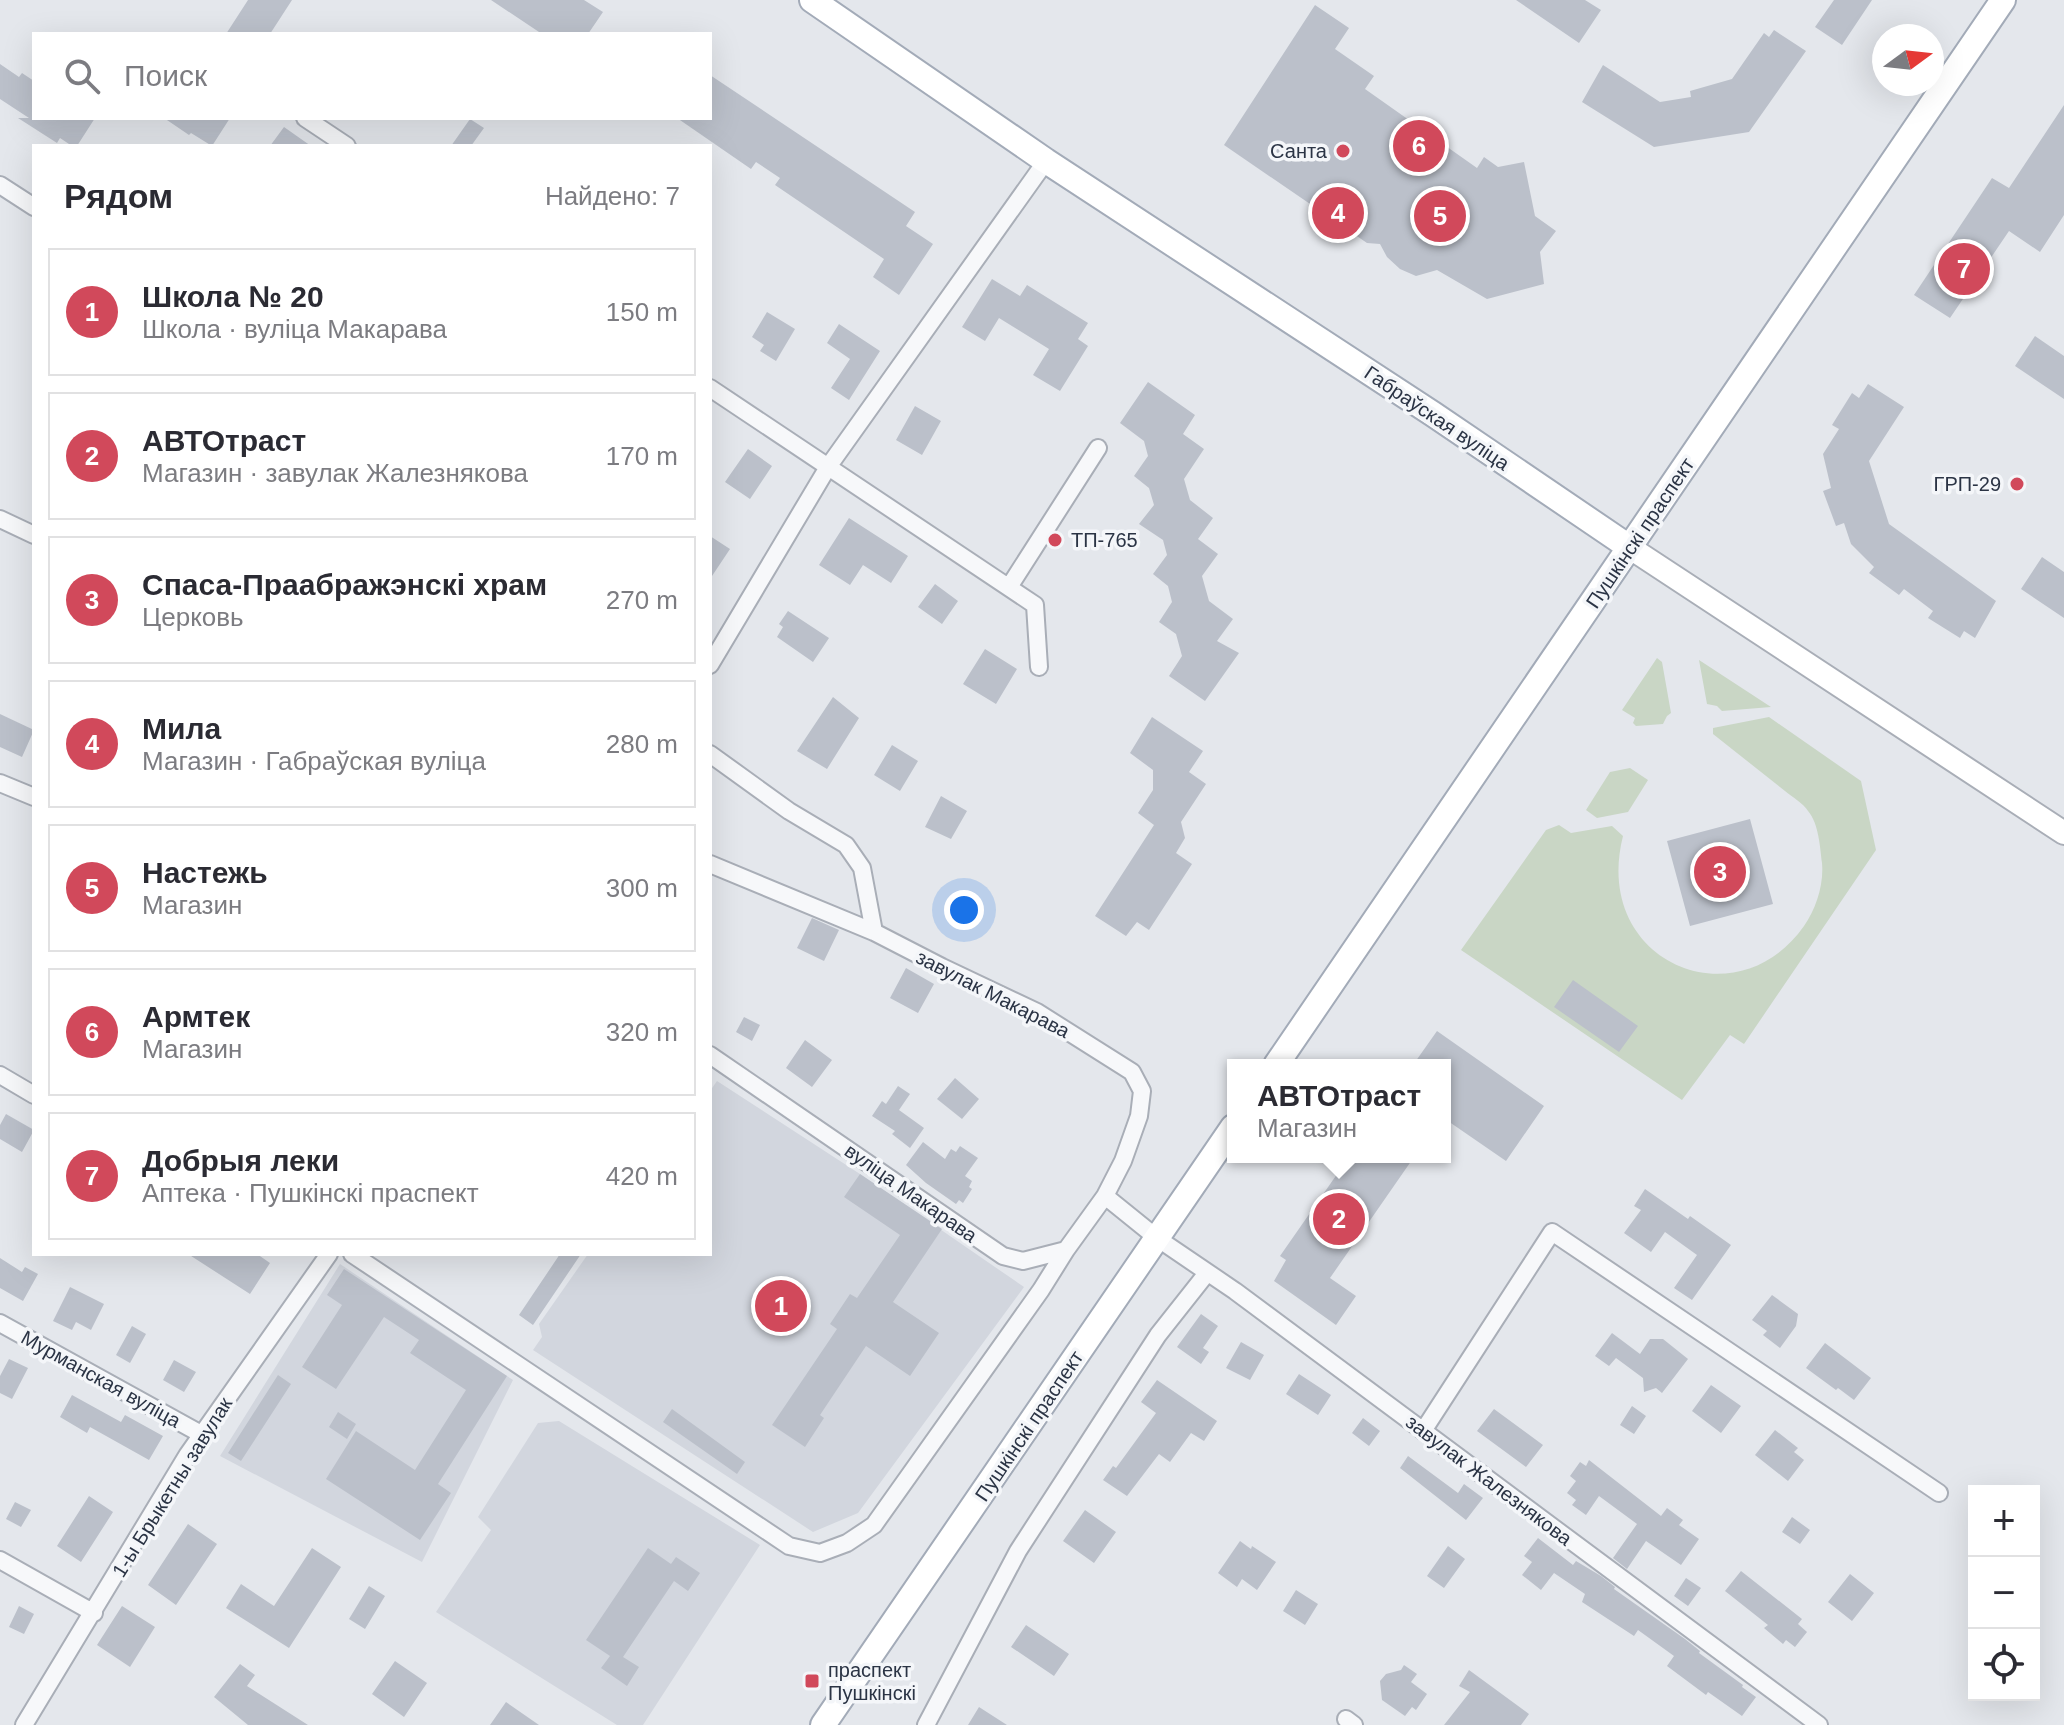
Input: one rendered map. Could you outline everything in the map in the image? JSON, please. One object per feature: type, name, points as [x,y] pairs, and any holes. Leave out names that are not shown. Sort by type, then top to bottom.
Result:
[{"type":"main road","name":"Габраўская вуліца","points":[[812,0],[1046,161],[2064,833]]},
{"type":"main road","name":"Пушкінскі праспект","points":[[1280,1059],[2003,0]]},
{"type":"main road","name":"Пушкінскі праспект","points":[[823,1725],[1227,1136]]},
{"type":"street","points":[[308,120],[344,144]]},
{"type":"street","points":[[716,644],[828,467],[1046,161]]},
{"type":"street","points":[[0,185],[32,206]]},
{"type":"street","points":[[712,389],[1035,605],[1039,667]]},
{"type":"street","points":[[1009,587],[1098,448]]},
{"type":"street","points":[[0,519],[32,534]]},
{"type":"street","points":[[712,755],[789,811],[846,845],[862,868],[874,932]]},
{"type":"street","points":[[0,783],[32,796]]},
{"type":"street","name":"завулак Макарава","points":[[712,865],[874,932],[1037,1012],[1132,1072],[1142,1091],[1139,1116],[1123,1161],[1105,1196]]},
{"type":"street","name":"вуліца Макарава","points":[[712,1056],[1003,1256],[1023,1261],[1066,1250]]},
{"type":"street","points":[[0,1075],[32,1094]]},
{"type":"street","points":[[355,1256],[789,1546],[820,1553],[847,1543],[874,1525],[1105,1196],[1157,1238]]},
{"type":"street","points":[[1423,1431],[1552,1232],[1939,1493]]},
{"type":"street","name":"завулак Жалезнякова","points":[[1157,1238],[1235,1291],[1819,1725]]},
{"type":"street","name":"1-ы Брыкетны завулак","points":[[24,1725],[201,1434],[321,1256]]},
{"type":"street","points":[[926,1725],[1018,1551],[1158,1335],[1207,1273]]},
{"type":"street","name":"Мурманская вуліца","points":[[0,1323],[201,1434]]},
{"type":"street","points":[[0,1560],[94,1613]]},
{"type":"shaded area","points":[[717,1081],[860,1174],[1024,1287],[858,1513],[813,1532],[533,1350],[542,1337],[539,1324],[587,1256],[712,1256],[712,1088]]},
{"type":"shaded area","points":[[340,1264],[513,1380],[422,1562],[220,1456]]},
{"type":"shaded area","points":[[559,1421],[760,1545],[643,1725],[617,1725],[436,1612],[491,1530],[478,1517],[538,1423]]},
{"type":"green space","points":[[1657,658],[1662,662],[1671,713],[1663,724],[1636,726],[1633,723],[1635,718],[1622,710]]},
{"type":"green space","points":[[1699,660],[1771,707],[1722,711],[1717,706],[1707,704]]},
{"type":"green space","points":[[1769,717],[1861,781],[1876,850],[1744,1044],[1730,1035],[1682,1100],[1461,950],[1546,830],[1559,825],[1571,833],[1612,826],[1623,836],[1619,880],[1628,917],[1648,945],[1676,965],[1708,973],[1743,971],[1775,955],[1804,926],[1818,896],[1822,871],[1817,829],[1803,805],[1713,734],[1713,728]]},
{"type":"green space","points":[[1630,768],[1648,780],[1628,812],[1597,818],[1586,810],[1610,772]]},
{"type":"building","points":[[248,0],[292,0],[271,32],[227,32]]},
{"type":"building","points":[[491,0],[584,0],[603,12],[589,32],[539,32]]},
{"type":"building","points":[[1516,0],[1585,0],[1601,10],[1579,43]]},
{"type":"building","points":[[1834,0],[1872,0],[1842,45],[1815,27]]},
{"type":"building","name":"Санта","points":[[1315,5],[1349,28],[1335,49],[1374,76],[1365,89],[1477,168],[1484,157],[1498,167],[1524,162],[1535,216],[1556,231],[1540,252],[1544,284],[1487,299],[1437,270],[1416,276],[1400,269],[1387,257],[1380,244],[1367,243],[1224,145]]},
{"type":"building","points":[[1774,30],[1806,51],[1749,132],[1654,147],[1582,102],[1603,65],[1660,102],[1691,97],[1690,91],[1732,79],[1764,33],[1769,37]]},
{"type":"building","points":[[0,64],[19,77],[22,73],[32,80],[32,120],[94,120],[78,144],[69,144],[60,138],[57,143],[18,118],[29,118],[0,99]]},
{"type":"building","points":[[712,76],[915,212],[906,226],[933,244],[899,295],[873,277],[884,259],[775,185],[780,178],[756,162],[751,169],[680,120],[712,120]]},
{"type":"building","points":[[2064,105],[2064,215],[2040,252],[2009,231],[1950,318],[1914,295],[1992,178],[2009,188]]},
{"type":"building","points":[[167,120],[229,120],[213,144],[191,133],[189,135]]},
{"type":"building","points":[[469,120],[484,128],[472,144],[452,144]]},
{"type":"building","points":[[284,127],[308,144],[271,144]]},
{"type":"building","points":[[992,279],[1020,296],[1027,285],[1088,323],[1078,339],[1088,346],[1060,391],[1033,375],[1049,349],[999,318],[985,341],[962,327]]},
{"type":"building","points":[[767,312],[795,329],[776,361],[760,351],[764,345],[752,337]]},
{"type":"building","points":[[839,324],[880,351],[849,400],[831,388],[850,359],[827,343]]},
{"type":"building","points":[[2035,336],[2064,356],[2064,399],[2015,366]]},
{"type":"building","points":[[1148,382],[1195,415],[1183,434],[1204,449],[1184,479],[1190,500],[1213,518],[1198,539],[1218,554],[1202,576],[1209,601],[1233,619],[1217,641],[1239,653],[1205,701],[1169,676],[1182,656],[1176,634],[1159,622],[1172,602],[1168,586],[1153,574],[1167,555],[1163,540],[1139,524],[1154,505],[1149,488],[1134,476],[1148,456],[1144,441],[1120,423]]},
{"type":"building","points":[[1868,384],[1904,407],[1869,461],[1889,524],[1996,601],[1975,638],[1964,631],[1960,638],[1928,618],[1933,611],[1904,589],[1899,595],[1869,573],[1874,567],[1851,544],[1844,523],[1836,526],[1823,491],[1831,488],[1823,454],[1839,429],[1832,425],[1852,393],[1859,398]]},
{"type":"building","points":[[915,406],[941,421],[922,455],[896,440]]},
{"type":"building","points":[[748,449],[772,466],[750,499],[725,482]]},
{"type":"building","points":[[849,518],[908,556],[891,583],[863,565],[850,585],[819,565]]},
{"type":"building","points":[[712,537],[730,549],[712,576]]},
{"type":"building","points":[[2042,557],[2064,572],[2064,618],[2021,589]]},
{"type":"building","points":[[935,584],[958,601],[942,624],[918,607]]},
{"type":"building","points":[[788,611],[829,638],[813,662],[777,637],[783,627],[779,624]]},
{"type":"building","points":[[985,649],[1017,669],[996,704],[963,684]]},
{"type":"building","points":[[833,697],[859,718],[827,769],[797,751]]},
{"type":"building","points":[[0,714],[32,729],[22,757],[0,747]]},
{"type":"building","points":[[1152,717],[1203,751],[1189,772],[1206,784],[1181,822],[1185,838],[1176,853],[1192,864],[1149,930],[1137,922],[1126,936],[1095,916],[1154,825],[1138,813],[1153,790],[1153,770],[1130,753]]},
{"type":"building","points":[[892,745],[918,761],[900,791],[874,775]]},
{"type":"building","points":[[941,796],[967,811],[951,839],[925,827]]},
{"type":"building","points":[[1750,819],[1773,904],[1690,926],[1667,841]]},
{"type":"building","points":[[812,918],[839,930],[824,961],[797,948]]},
{"type":"building","points":[[906,968],[934,984],[918,1013],[890,998]]},
{"type":"building","points":[[1573,980],[1638,1026],[1619,1052],[1554,1007]]},
{"type":"building","points":[[744,1017],[760,1025],[752,1041],[736,1032]]},
{"type":"building","points":[[1437,1031],[1544,1106],[1506,1161],[1451,1123],[1451,1059],[1417,1059]]},
{"type":"building","points":[[805,1040],[832,1060],[812,1087],[786,1068]]},
{"type":"building","points":[[955,1078],[979,1099],[962,1119],[937,1099]]},
{"type":"building","points":[[898,1086],[910,1094],[899,1110],[924,1128],[910,1148],[892,1134],[895,1131],[872,1116],[882,1101],[886,1104]]},
{"type":"building","points":[[6,1114],[32,1129],[22,1152],[0,1139],[0,1125]]},
{"type":"building","points":[[923,1142],[945,1159],[951,1149],[956,1152],[960,1146],[978,1158],[965,1176],[972,1181],[969,1187],[972,1189],[963,1203],[959,1200],[956,1204],[906,1165]]},
{"type":"building","points":[[1345,1163],[1410,1163],[1330,1278],[1356,1296],[1336,1325],[1274,1281],[1286,1260],[1280,1256]]},
{"type":"building","points":[[860,1174],[942,1229],[893,1302],[939,1333],[910,1376],[866,1346],[820,1415],[824,1418],[805,1447],[772,1425],[837,1329],[830,1324],[850,1294],[857,1298],[900,1235],[844,1197]]},
{"type":"building","points":[[1645,1189],[1731,1245],[1692,1300],[1674,1288],[1697,1255],[1665,1232],[1651,1252],[1624,1233],[1641,1210],[1634,1206]]},
{"type":"building","points":[[191,1256],[260,1256],[270,1263],[250,1294]]},
{"type":"building","points":[[559,1256],[580,1256],[533,1325],[519,1315]]},
{"type":"building","points":[[0,1258],[22,1272],[25,1267],[38,1274],[23,1301],[0,1288]]},
{"type":"building","points":[[344,1269],[507,1376],[438,1484],[451,1493],[420,1540],[326,1479],[356,1431],[415,1470],[466,1390],[410,1353],[419,1340],[384,1317],[336,1389],[302,1367],[342,1305],[327,1295]]},
{"type":"building","points":[[70,1287],[104,1304],[91,1330],[76,1322],[72,1330],[53,1321]]},
{"type":"building","points":[[1772,1295],[1798,1314],[1796,1326],[1780,1348],[1763,1335],[1767,1331],[1752,1320]]},
{"type":"building","points":[[1201,1314],[1218,1326],[1203,1348],[1209,1352],[1201,1364],[1177,1347]]},
{"type":"building","points":[[132,1326],[146,1334],[130,1363],[116,1355]]},
{"type":"building","points":[[1612,1333],[1640,1354],[1650,1339],[1663,1339],[1688,1359],[1662,1393],[1656,1388],[1644,1392],[1643,1378],[1616,1358],[1609,1366],[1595,1356]]},
{"type":"building","points":[[1241,1342],[1264,1355],[1250,1380],[1226,1368]]},
{"type":"building","points":[[1825,1343],[1871,1378],[1854,1400],[1806,1368]]},
{"type":"building","points":[[9,1359],[28,1368],[12,1399],[0,1393],[0,1376]]},
{"type":"building","points":[[174,1360],[196,1372],[184,1392],[163,1380]]},
{"type":"building","points":[[1299,1374],[1331,1395],[1318,1415],[1286,1394]]},
{"type":"building","points":[[278,1375],[291,1384],[241,1461],[228,1453]]},
{"type":"building","points":[[1157,1380],[1217,1421],[1204,1441],[1191,1433],[1170,1462],[1159,1454],[1127,1496],[1103,1480],[1113,1466],[1116,1468],[1156,1413],[1141,1402]]},
{"type":"building","points":[[1711,1385],[1741,1406],[1721,1433],[1692,1411]]},
{"type":"building","points":[[72,1395],[121,1422],[125,1415],[163,1436],[149,1460],[90,1427],[87,1433],[60,1417]]},
{"type":"building","points":[[1632,1406],[1646,1416],[1634,1434],[1620,1425]]},
{"type":"building","points":[[672,1409],[745,1462],[737,1474],[663,1422]]},
{"type":"building","points":[[1494,1409],[1543,1445],[1526,1467],[1477,1431]]},
{"type":"building","points":[[338,1412],[356,1424],[347,1439],[329,1427]]},
{"type":"building","points":[[1363,1418],[1380,1431],[1369,1446],[1352,1433]]},
{"type":"building","points":[[1775,1430],[1798,1448],[1794,1452],[1804,1460],[1788,1481],[1755,1455]]},
{"type":"building","points":[[1408,1456],[1458,1493],[1464,1484],[1483,1498],[1466,1520],[1400,1468]]},
{"type":"building","points":[[1589,1460],[1661,1516],[1667,1508],[1683,1520],[1679,1525],[1699,1539],[1681,1565],[1646,1541],[1627,1569],[1613,1558],[1637,1524],[1599,1496],[1586,1515],[1572,1505],[1576,1500],[1567,1493],[1576,1481],[1570,1476],[1580,1462],[1586,1466]]},
{"type":"building","points":[[89,1496],[113,1512],[81,1562],[57,1546]]},
{"type":"building","points":[[15,1502],[31,1510],[21,1527],[6,1519]]},
{"type":"building","points":[[1085,1510],[1116,1532],[1094,1563],[1063,1541]]},
{"type":"building","points":[[1792,1517],[1810,1530],[1800,1544],[1782,1532]]},
{"type":"building","points":[[188,1524],[217,1544],[176,1605],[148,1585]]},
{"type":"building","points":[[1538,1538],[1573,1565],[1576,1561],[1601,1576],[1743,1685],[1756,1697],[1742,1716],[1708,1692],[1706,1695],[1667,1666],[1674,1656],[1638,1630],[1634,1636],[1582,1602],[1585,1594],[1554,1573],[1541,1590],[1522,1575],[1532,1562],[1524,1556]]},
{"type":"building","points":[[1240,1541],[1276,1562],[1257,1590],[1242,1579],[1237,1587],[1218,1573]]},
{"type":"building","points":[[1448,1546],[1465,1559],[1444,1588],[1427,1576]]},
{"type":"building","points":[[312,1548],[341,1567],[289,1648],[226,1608],[241,1584],[274,1606]]},
{"type":"building","points":[[648,1548],[671,1564],[676,1557],[700,1573],[688,1591],[674,1581],[623,1657],[639,1667],[627,1686],[601,1668],[610,1656],[586,1640]]},
{"type":"building","points":[[1741,1571],[1802,1619],[1798,1624],[1807,1632],[1795,1647],[1786,1640],[1783,1644],[1764,1628],[1768,1625],[1725,1591]]},
{"type":"building","points":[[1850,1574],[1874,1593],[1852,1621],[1828,1602]]},
{"type":"building","points":[[1686,1578],[1701,1588],[1688,1606],[1674,1596]]},
{"type":"building","points":[[369,1586],[385,1596],[365,1629],[349,1619]]},
{"type":"building","points":[[1296,1590],[1318,1604],[1305,1625],[1283,1611]]},
{"type":"building","points":[[19,1606],[34,1614],[24,1634],[9,1627]]},
{"type":"building","points":[[122,1606],[155,1627],[130,1667],[97,1645]]},
{"type":"building","points":[[1026,1625],[1069,1654],[1054,1676],[1011,1647]]},
{"type":"building","points":[[395,1661],[427,1683],[404,1717],[372,1694]]},
{"type":"building","points":[[240,1664],[255,1675],[247,1686],[308,1725],[248,1725],[214,1697]]},
{"type":"building","points":[[1404,1665],[1417,1674],[1411,1682],[1427,1694],[1416,1710],[1412,1707],[1405,1716],[1382,1700],[1380,1681],[1386,1674],[1401,1670]]},
{"type":"building","points":[[1469,1670],[1529,1714],[1521,1725],[1444,1725],[1470,1692],[1459,1686]]},
{"type":"building","points":[[506,1702],[539,1725],[490,1725]]},
{"type":"building","points":[[979,1707],[1007,1725],[968,1725]]},
{"type":"place","name":"Армтек","points":[[1419,146]]},
{"type":"place","name":"Санта","points":[[1343,151]]},
{"type":"place","name":"Мила","points":[[1338,213]]},
{"type":"place","name":"Настежь","points":[[1440,216]]},
{"type":"place","name":"Добрыя леки","points":[[1964,269]]},
{"type":"place","name":"ГРП-29","points":[[2017,484]]},
{"type":"place","name":"ТП-765","points":[[1055,540]]},
{"type":"place","name":"Спаса-Праабражэнскі храм","points":[[1720,872]]},
{"type":"place","name":"АВТОтраст","points":[[1339,1219]]},
{"type":"place","name":"Школа № 20","points":[[781,1306]]},
{"type":"place","name":"праспект Пушкінскі","points":[[812,1681]]}]
